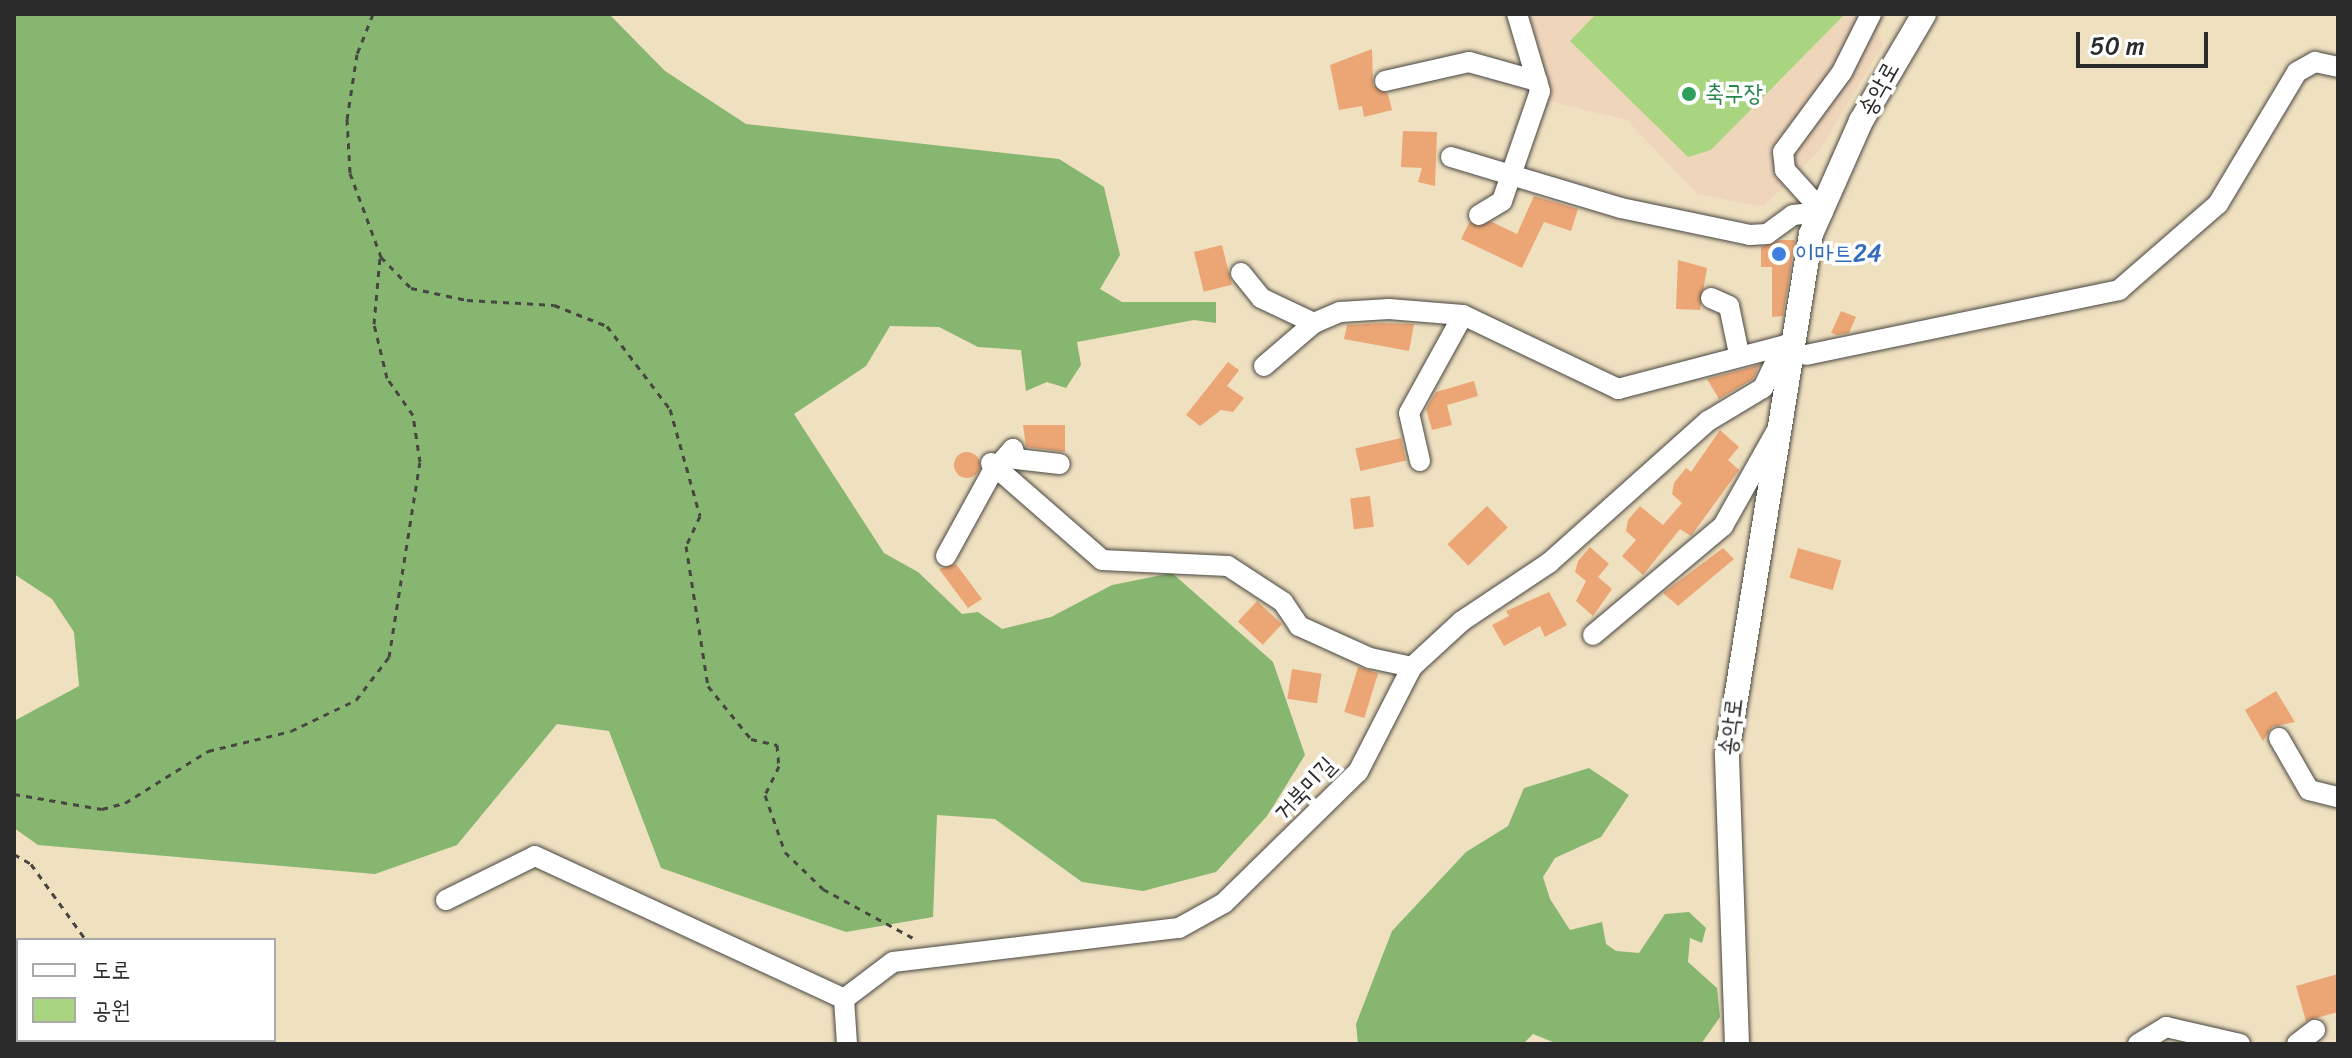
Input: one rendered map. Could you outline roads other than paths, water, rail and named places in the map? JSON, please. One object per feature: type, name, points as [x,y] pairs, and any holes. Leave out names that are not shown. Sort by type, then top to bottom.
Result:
[{"type":"main road","name":"송악로","points":[[1737,1044],[1727,754],[1786,415],[1811,234],[1861,121],[1924,14]]},
{"type":"main road","points":[[1745,1044],[1733,777],[1795,347],[1836,209],[1934,14]]},
{"type":"street","points":[[1479,215],[1502,201],[1513,175],[1537,81],[1517,14]]},
{"type":"street","points":[[1451,157],[1750,235],[1823,212],[1785,170],[1783,152],[1842,72],[1871,14]]},
{"type":"street","points":[[1385,81],[1469,62],[1537,81]]},
{"type":"street","points":[[1264,366],[1314,323],[1377,310],[1463,315],[1618,389],[1739,354],[2119,290],[2218,204],[2297,72],[2315,62],[2338,67]]},
{"type":"street","points":[[1241,273],[1261,298],[1314,323]]},
{"type":"street","points":[[1711,298],[1729,306],[1739,354]]},
{"type":"street","points":[[1420,461],[1409,413],[1463,315]]},
{"type":"street","name":"거북미길","points":[[844,999],[893,962],[950,958],[1179,928],[1224,903],[1358,772],[1412,667],[1462,621],[1549,563],[1708,421],[1763,388],[1795,347]]},
{"type":"street","name":"송악로","points":[[1593,635],[1723,526],[1786,415]]},
{"type":"street","points":[[946,556],[993,465],[1013,449],[1016,459],[1060,464]]},
{"type":"street","points":[[993,465],[1102,560],[1228,566],[1283,602],[1299,626],[1359,654],[1412,667]]},
{"type":"street","points":[[2279,738],[2309,790],[2338,797]]},
{"type":"street","points":[[446,900],[535,856],[844,999],[847,1044]]},
{"type":"street","points":[[2138,1044],[2166,1027],[2240,1044]]},
{"type":"street","points":[[2297,1044],[2315,1030]]},
{"type":"place","name":"축구장","points":[[1689,94]]},
{"type":"place","name":"이마트24","points":[[1779,254]]}]
